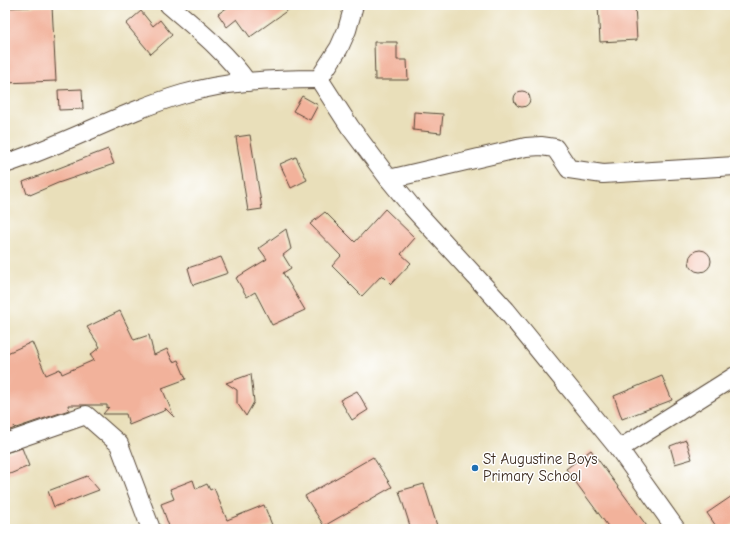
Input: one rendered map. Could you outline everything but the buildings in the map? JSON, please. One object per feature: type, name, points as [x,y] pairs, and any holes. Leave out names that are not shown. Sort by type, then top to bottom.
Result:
[{"type":"street","points":[[169,5],[225,55],[247,82]]},
{"type":"street","points":[[319,79],[339,48],[347,30],[354,5]]},
{"type":"street","points":[[5,164],[51,147],[154,104],[183,94],[209,87],[247,82],[283,79],[319,79]]},
{"type":"street","points":[[319,79],[350,127],[389,179],[411,206],[506,310],[619,449],[676,529]]},
{"type":"street","points":[[389,179],[526,146],[555,148],[569,169],[603,174],[735,166]]},
{"type":"street","points":[[619,449],[735,376]]},
{"type":"street","points":[[5,443],[86,415],[119,444],[151,529]]},
{"type":"place","name":"St Augustine Boys Primary School","points":[[475,468]]}]
